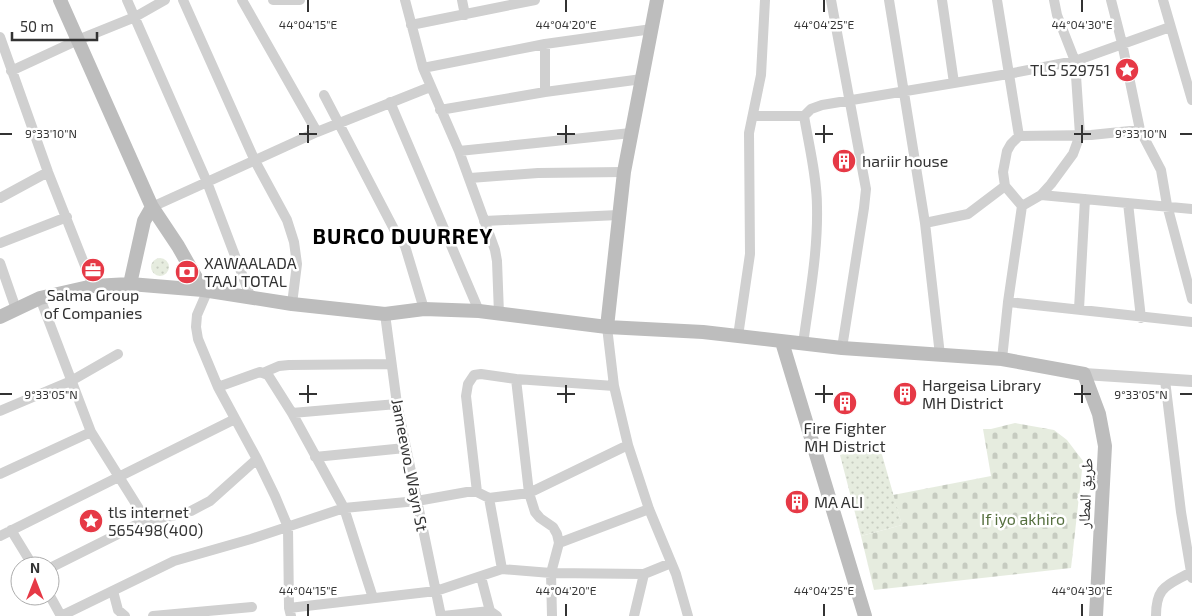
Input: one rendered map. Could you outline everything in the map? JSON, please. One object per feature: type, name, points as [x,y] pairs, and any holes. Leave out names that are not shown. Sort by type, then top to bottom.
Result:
[{"type":"main road","points":[[60,0],[152,208],[205,291]]},
{"type":"main road","points":[[607,327],[624,172],[657,0]]},
{"type":"main road","points":[[130,284],[144,220],[152,208]]},
{"type":"main road","points":[[0,317],[40,298],[93,286],[130,284],[205,291],[292,304],[384,314],[424,309],[479,311],[607,327],[703,332],[842,348],[1002,359],[1084,374]]},
{"type":"main road","points":[[782,342],[865,616]]},
{"type":"main road","name":"طريق المطار","points":[[1084,374],[1099,414],[1105,446],[1096,616]]},
{"type":"street","points":[[127,0],[207,182],[252,298]]},
{"type":"street","points":[[11,71],[78,40],[135,17],[165,0]]},
{"type":"street","points":[[183,0],[255,161],[287,220],[294,242],[297,264],[292,304]]},
{"type":"street","points":[[242,0],[317,132]]},
{"type":"street","points":[[273,0],[300,0]]},
{"type":"street","points":[[405,0],[423,68],[470,178],[497,261],[499,314]]},
{"type":"street","points":[[462,0],[465,15]]},
{"type":"street","points":[[412,25],[465,15],[515,2],[535,0]]},
{"type":"street","points":[[738,336],[750,254],[749,133],[761,75],[765,0]]},
{"type":"street","points":[[832,0],[866,189],[842,348]]},
{"type":"street","points":[[889,0],[925,223],[940,355]]},
{"type":"street","points":[[942,0],[954,83]]},
{"type":"street","points":[[997,0],[1019,136]]},
{"type":"street","points":[[1022,206],[1041,196],[1073,154],[1080,135],[1075,61],[1057,15],[1054,0]]},
{"type":"street","points":[[1111,0],[1140,130],[1160,167],[1167,205],[1192,299]]},
{"type":"street","points":[[1163,0],[1192,100]]},
{"type":"street","points":[[754,116],[804,116],[811,109],[822,105],[1075,61],[1170,27]]},
{"type":"street","points":[[423,68],[545,44],[652,29]]},
{"type":"street","points":[[0,38],[48,172],[93,286]]},
{"type":"street","points":[[545,44],[545,92]]},
{"type":"street","points":[[440,110],[545,92],[642,79]]},
{"type":"street","points":[[152,208],[317,132],[430,87]]},
{"type":"street","points":[[324,95],[396,233],[405,246],[424,309]]},
{"type":"street","points":[[390,102],[479,311]]},
{"type":"street","points":[[803,344],[815,252],[817,207],[815,179],[804,116]]},
{"type":"street","points":[[1002,359],[1022,206],[1005,186],[1003,172],[1007,151],[1011,144],[1019,136],[1080,135],[1140,130]]},
{"type":"street","points":[[459,151],[631,133]]},
{"type":"street","points":[[0,198],[48,172]]},
{"type":"street","points":[[470,178],[538,173],[624,172]]},
{"type":"street","points":[[925,223],[968,214],[1005,186]]},
{"type":"street","points":[[1041,196],[1167,205],[1192,209]]},
{"type":"street","points":[[1079,309],[1085,199]]},
{"type":"street","points":[[1128,203],[1141,318]]},
{"type":"street","points":[[484,221],[619,215]]},
{"type":"street","points":[[0,243],[67,217]]},
{"type":"street","points":[[0,263],[16,309]]},
{"type":"street","points":[[205,291],[197,316],[196,328],[198,339],[218,387],[257,459],[288,527],[290,612],[373,598],[436,591],[502,569],[552,573],[644,574],[671,563]]},
{"type":"street","points":[[40,298],[91,432],[146,520]]},
{"type":"street","points":[[1008,302],[1079,309],[1141,318],[1192,322]]},
{"type":"street","name":"Jameewo_Wayn St","points":[[384,314],[405,448],[442,616]]},
{"type":"street","points":[[607,327],[614,386],[628,444],[649,510],[671,563],[688,616]]},
{"type":"street","points":[[0,411],[71,381],[118,354]]},
{"type":"street","points":[[218,387],[289,364],[391,364]]},
{"type":"street","points":[[265,372],[292,413],[344,508],[373,598]]},
{"type":"street","points":[[477,492],[466,396],[468,384],[474,375],[481,374],[516,379],[614,386]]},
{"type":"street","points":[[1084,374],[1192,381]]},
{"type":"street","points":[[516,379],[529,493],[540,518],[553,526],[557,534],[558,543],[552,573],[552,616]]},
{"type":"street","points":[[1156,616],[1156,603],[1161,590],[1191,575],[1181,512],[1165,380]]},
{"type":"street","points":[[292,413],[397,404]]},
{"type":"street","points":[[0,536],[235,419]]},
{"type":"street","points":[[0,474],[91,432]]},
{"type":"street","points":[[61,616],[174,561],[344,508],[467,492],[477,492],[489,498],[529,493],[628,444]]},
{"type":"street","points":[[315,457],[405,448]]},
{"type":"street","points":[[60,563],[146,520],[182,514],[210,501],[257,459]]},
{"type":"street","points":[[489,498],[502,569]]},
{"type":"street","points":[[558,543],[649,510]]},
{"type":"street","points":[[12,530],[28,556]]},
{"type":"street","points":[[634,616],[644,574]]},
{"type":"street","points":[[442,616],[493,614],[481,577]]},
{"type":"street","points":[[113,591],[118,610],[125,616]]},
{"type":"street","points":[[152,616],[252,606]]},
{"type":"green space","points":[[160,258],[166,261],[169,267],[166,273],[160,276],[154,273],[151,267],[154,261]]},
{"type":"green space","name":"If iyo akhiro","points":[[1015,423],[1054,430],[1067,440],[1083,461],[1071,568],[874,590],[861,536],[902,525],[893,495],[991,476],[983,429]]},
{"type":"green space","points":[[879,444],[902,525],[861,536],[840,455]]},
{"type":"place","name":"TLS 529751","points":[[1127,70]]},
{"type":"place","name":"hariir house","points":[[844,161]]},
{"type":"place","name":"Salma Group of Companies","points":[[93,270]]},
{"type":"place","name":"XAWAALADA TAAJ TOTAL","points":[[187,272]]},
{"type":"place","name":"Hargeisa Library MH District","points":[[905,394]]},
{"type":"place","name":"Fire Fighter MH District","points":[[845,403]]},
{"type":"place","name":"MA ALI","points":[[797,502]]},
{"type":"place","name":"tls internet 565498(400)","points":[[91,521]]},
{"type":"district","name":"BURCO DUURREY","points":[[403,237]]}]
